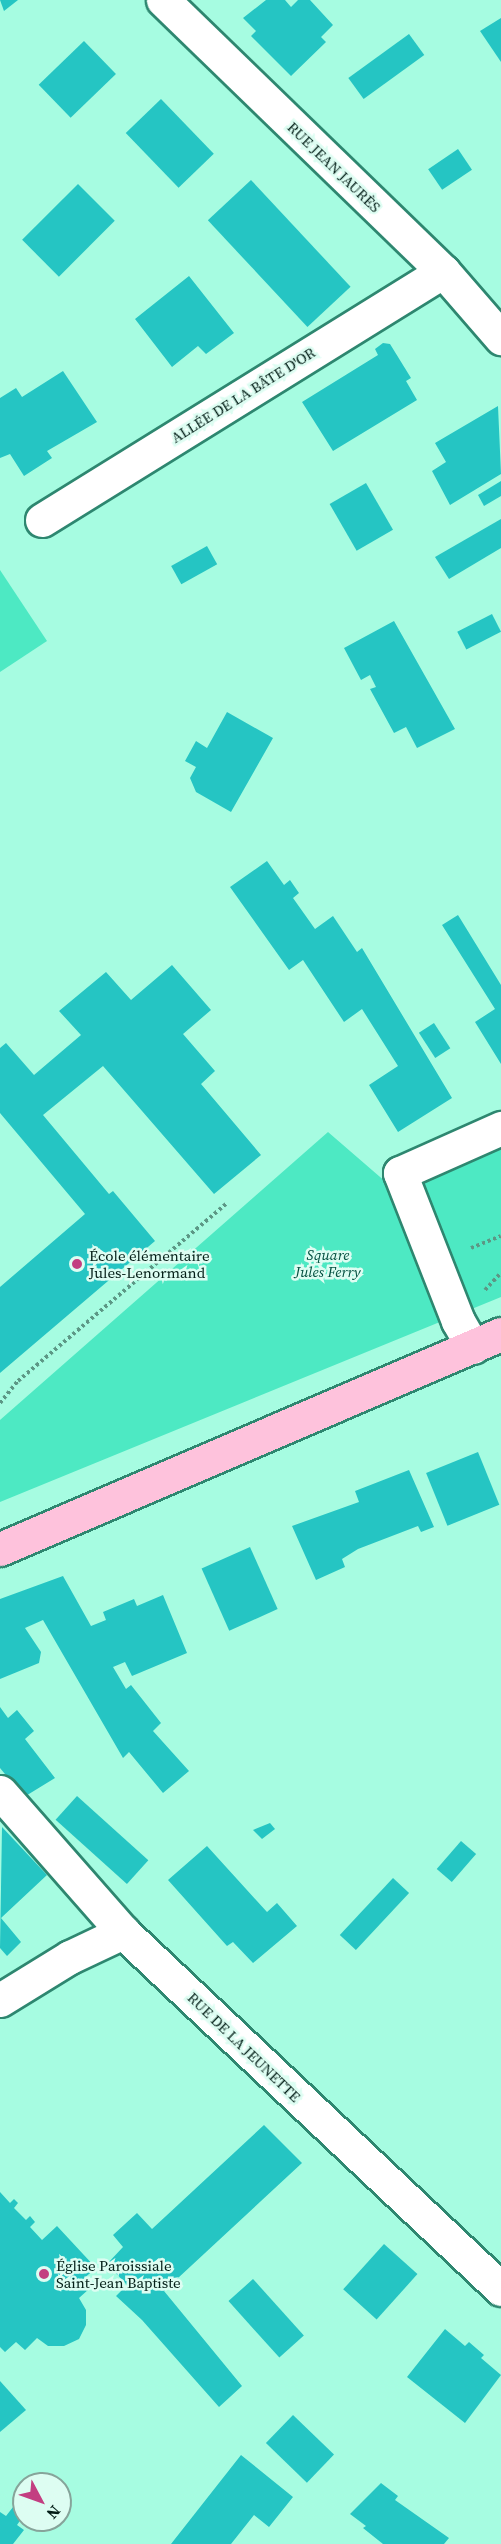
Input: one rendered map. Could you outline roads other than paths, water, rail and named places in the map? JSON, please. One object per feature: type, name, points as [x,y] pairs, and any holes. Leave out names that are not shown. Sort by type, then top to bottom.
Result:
[{"type":"main road","points":[[0,1549],[487,1340]]},
{"type":"street","name":"RUE JEAN JAURÈS","points":[[163,0],[443,271],[487,317],[501,338]]},
{"type":"street","name":"ALLÉE DE LA BÂTE D'OR","points":[[42,520],[443,271]]},
{"type":"street","points":[[487,1340],[458,1321],[400,1173],[501,1128]]},
{"type":"street","name":"RUE DE LA JEUNETTE","points":[[0,1792],[123,1932],[501,2289]]},
{"type":"street","points":[[0,2000],[70,1957],[123,1932]]},
{"type":"place","name":"École élémentaire Jules-Lenormand","points":[[77,1264]]},
{"type":"place","name":"Église Paroissiale Saint-Jean Baptiste","points":[[44,2274]]},
{"type":"park label","name":"Square Jules Ferry","points":[[328,1262]]}]
